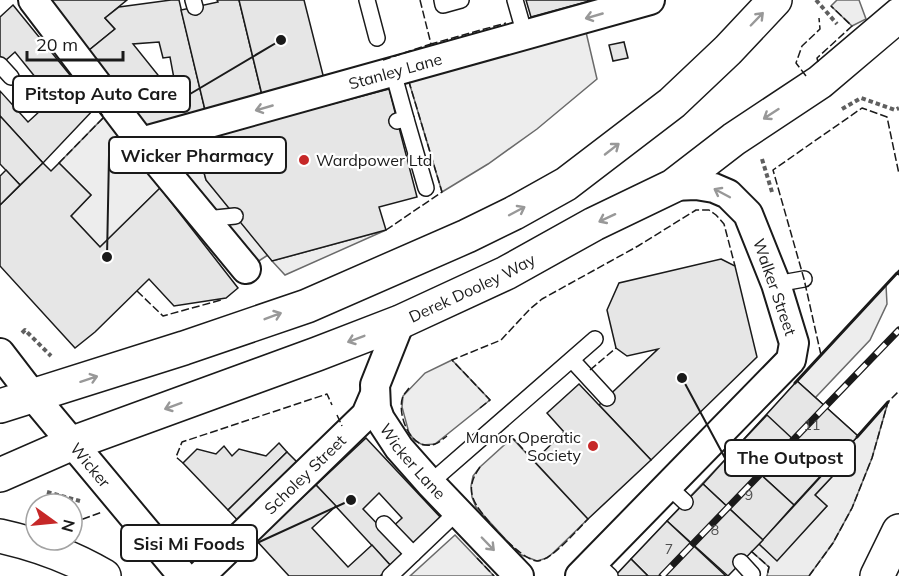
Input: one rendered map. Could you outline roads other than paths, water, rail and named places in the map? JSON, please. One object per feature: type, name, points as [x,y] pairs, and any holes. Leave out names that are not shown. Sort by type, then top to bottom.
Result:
[{"type":"main road","points":[[0,406],[184,348],[307,306],[514,213],[566,184],[672,103],[728,50],[775,0]]},
{"type":"main road","name":"Derek Dooley Way","points":[[0,475],[73,443],[400,322],[506,273],[594,224],[673,186],[734,139],[820,82],[895,17]]},
{"type":"main road","points":[[877,576],[899,531]]},
{"type":"main road","points":[[0,536],[43,548],[83,564],[104,576]]},
{"type":"street","points":[[33,0],[141,142],[246,269]]},
{"type":"street","name":"Stanley Lane","points":[[141,142],[296,92],[393,72],[650,0]]},
{"type":"street","name":"Walker Street","points":[[594,571],[676,494],[773,392],[791,360],[794,343],[776,284],[748,214],[728,194],[714,188],[696,185],[673,186]]},
{"type":"street","name":"Wicker Lane","points":[[400,322],[375,385],[378,415],[382,424],[399,448],[430,483],[519,576]]},
{"type":"street","name":"Wicker","points":[[0,353],[105,484],[183,576]]},
{"type":"street","name":"Scholey Street","points":[[200,576],[366,415],[375,394]]},
{"type":"lane","points":[[368,0],[377,38]]},
{"type":"lane","points":[[442,0],[443,5],[461,0]]},
{"type":"lane","points":[[515,0],[525,35]]},
{"type":"lane","points":[[0,65],[11,77]]},
{"type":"lane","points":[[393,72],[402,120],[426,188]]},
{"type":"lane","points":[[206,219],[235,216]]},
{"type":"lane","points":[[776,284],[804,279]]},
{"type":"lane","points":[[430,483],[595,339]]},
{"type":"lane","points":[[572,360],[607,398]]},
{"type":"lane","points":[[390,576],[457,512]]},
{"type":"lane","points":[[384,524],[414,554]]},
{"type":"lane","points":[[741,562],[752,574],[751,576]]},
{"type":"railway","points":[[662,576],[899,330]]},
{"type":"place","name":"Pitstop Auto Care","points":[[281,40]]},
{"type":"place","name":"Wardpower Ltd","points":[[304,160]]},
{"type":"place","name":"Wicker Pharmacy","points":[[107,257]]},
{"type":"place","name":"The Outpost","points":[[682,378]]},
{"type":"place","name":"Manor Operatic Society","points":[[593,446]]},
{"type":"place","name":"Sisi Mi Foods","points":[[351,500]]}]
